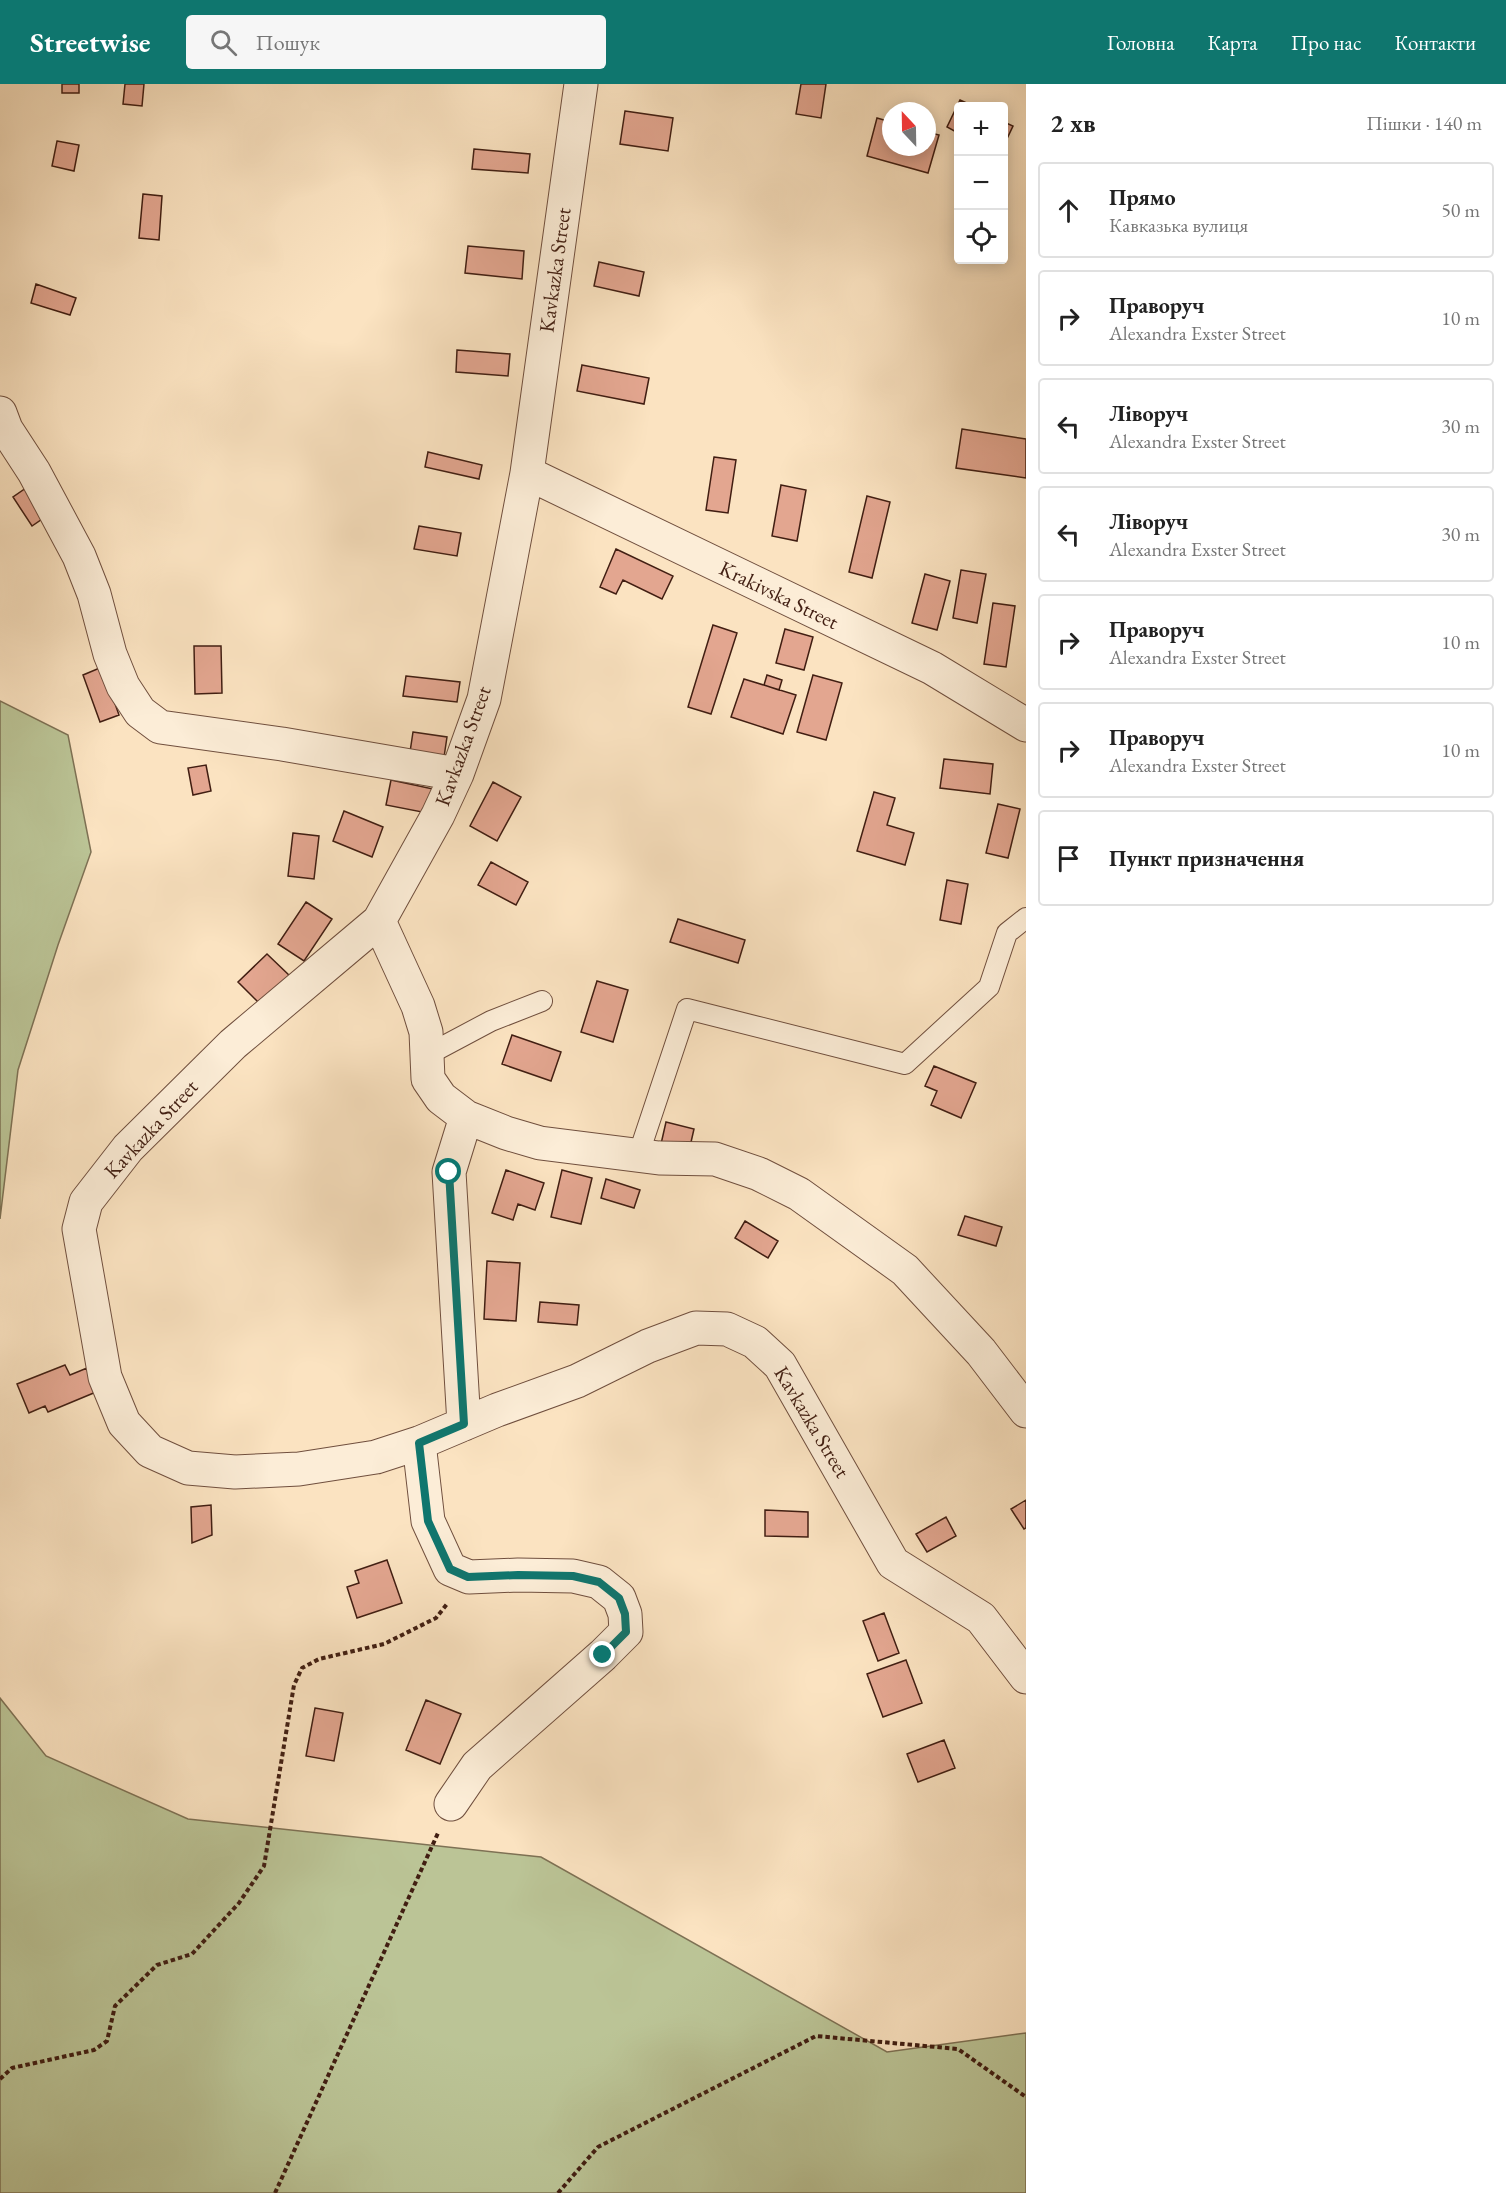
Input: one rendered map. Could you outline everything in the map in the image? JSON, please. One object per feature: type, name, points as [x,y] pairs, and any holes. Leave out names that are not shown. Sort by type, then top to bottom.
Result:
[{"type":"street","name":"Kavkazka Street","points":[[581,84],[527,473],[484,699],[457,774],[438,814],[379,921],[233,1044],[128,1148],[86,1202],[79,1229],[105,1377],[124,1423],[150,1451],[188,1468],[235,1472],[299,1469],[376,1457],[419,1443],[497,1410],[577,1382],[648,1346],[696,1328],[727,1329],[754,1342],[780,1365],[893,1563],[981,1618],[1026,1677]]},
{"type":"street","points":[[0,413],[6,429],[34,472],[79,555],[94,594],[110,654],[123,687],[140,712],[160,727],[282,744],[457,774]]},
{"type":"street","name":"Krakivska Street","points":[[527,473],[932,668],[1026,725]]},
{"type":"street","points":[[379,921],[418,1006],[426,1032],[429,1054],[428,1079],[441,1098],[466,1117],[506,1133],[540,1143],[659,1158],[715,1158],[759,1174],[799,1194],[905,1270],[981,1352],[1026,1411]]},
{"type":"street","points":[[464,1424],[449,1172],[466,1117]]},
{"type":"street","points":[[419,1443],[428,1521],[450,1569],[468,1577],[573,1576],[599,1582],[619,1598],[625,1614],[626,1632],[477,1766],[451,1804]]},
{"type":"lane","points":[[638,1156],[687,1009],[905,1064],[988,987],[1007,933],[1026,918]]},
{"type":"lane","points":[[429,1054],[491,1021],[542,1001]]},
{"type":"path","points":[[0,2079],[12,2068],[94,2050],[107,2041],[115,2006],[157,1965],[192,1954],[239,1903],[264,1866],[294,1685],[302,1668],[319,1659],[384,1644],[436,1618],[468,1577]]},
{"type":"path","points":[[275,2193],[451,1804]]},
{"type":"path","points":[[558,2193],[598,2147],[816,2036],[958,2049],[1026,2097]]},
{"type":"green space","points":[[0,701],[68,735],[91,852],[18,1070],[0,1219]]},
{"type":"green space","points":[[0,1698],[46,1756],[188,1819],[541,1857],[887,2052],[1026,2033],[1026,2193],[0,2193]]},
{"type":"building","points":[[62,84],[79,84],[79,93],[62,93]]},
{"type":"building","points":[[125,84],[144,84],[142,106],[123,104]]},
{"type":"building","points":[[801,84],[826,84],[821,118],[796,114]]},
{"type":"building","points":[[625,111],[673,118],[668,151],[620,144]]},
{"type":"building","points":[[954,112],[954,131],[947,127]]},
{"type":"building","points":[[877,118],[882,119],[882,156],[933,156],[928,173],[867,156]]},
{"type":"building","points":[[1008,124],[1013,126],[1008,137]]},
{"type":"building","points":[[57,141],[79,145],[74,171],[52,166]]},
{"type":"building","points":[[474,149],[530,154],[528,173],[472,169]]},
{"type":"building","points":[[143,194],[162,196],[159,240],[139,238]]},
{"type":"building","points":[[468,246],[524,251],[522,279],[465,273]]},
{"type":"building","points":[[599,262],[644,272],[639,296],[594,286]]},
{"type":"building","points":[[36,284],[76,298],[70,315],[31,303]]},
{"type":"building","points":[[457,350],[510,354],[508,376],[456,372]]},
{"type":"building","points":[[582,365],[649,378],[644,404],[577,391]]},
{"type":"building","points":[[962,429],[1026,439],[1026,478],[956,468]]},
{"type":"building","points":[[428,452],[482,465],[479,479],[425,467]]},
{"type":"building","points":[[714,457],[736,460],[728,513],[706,510]]},
{"type":"building","points":[[781,485],[806,490],[797,541],[772,536]]},
{"type":"building","points":[[26,488],[45,517],[32,526],[13,497]]},
{"type":"building","points":[[867,496],[890,502],[872,578],[849,572]]},
{"type":"building","points":[[419,526],[461,533],[457,556],[414,549]]},
{"type":"building","points":[[616,549],[673,576],[662,599],[623,580],[616,594],[600,587]]},
{"type":"building","points":[[961,570],[986,574],[977,623],[953,618]]},
{"type":"building","points":[[925,574],[950,581],[937,630],[912,623]]},
{"type":"building","points":[[993,603],[1015,606],[1006,667],[984,664]]},
{"type":"building","points":[[713,625],[737,633],[711,714],[688,707]]},
{"type":"building","points":[[785,629],[813,637],[804,670],[776,663]]},
{"type":"building","points":[[194,646],[221,646],[222,693],[195,694]]},
{"type":"building","points":[[102,667],[119,715],[100,722],[83,675]]},
{"type":"building","points":[[767,675],[782,680],[779,690],[764,685]]},
{"type":"building","points":[[813,675],[842,683],[826,740],[797,732]]},
{"type":"building","points":[[406,676],[460,682],[457,702],[403,696]]},
{"type":"building","points":[[744,679],[796,695],[783,734],[731,717]]},
{"type":"building","points":[[413,732],[447,737],[444,757],[410,752]]},
{"type":"building","points":[[944,759],[993,764],[990,794],[940,788]]},
{"type":"building","points":[[206,765],[211,791],[193,795],[188,768]]},
{"type":"building","points":[[391,780],[433,789],[427,813],[386,805]]},
{"type":"building","points":[[493,782],[521,797],[497,841],[470,826]]},
{"type":"building","points":[[874,792],[895,798],[887,825],[914,833],[905,865],[857,851]]},
{"type":"building","points":[[998,804],[1020,809],[1008,858],[986,853]]},
{"type":"building","points":[[344,811],[383,827],[372,857],[333,841]]},
{"type":"building","points":[[293,833],[319,836],[314,879],[288,876]]},
{"type":"building","points":[[491,862],[528,882],[516,905],[478,885]]},
{"type":"building","points":[[947,880],[968,884],[961,924],[940,920]]},
{"type":"building","points":[[306,902],[332,919],[304,961],[278,944]]},
{"type":"building","points":[[678,919],[745,940],[738,963],[670,942]]},
{"type":"building","points":[[267,954],[291,977],[262,1006],[238,982]]},
{"type":"building","points":[[597,981],[628,990],[613,1042],[581,1032]]},
{"type":"building","points":[[512,1035],[561,1052],[551,1081],[502,1064]]},
{"type":"building","points":[[934,1066],[976,1083],[961,1118],[931,1105],[937,1091],[925,1086]]},
{"type":"building","points":[[666,1122],[694,1129],[689,1151],[661,1144]]},
{"type":"building","points":[[506,1170],[544,1183],[535,1210],[518,1204],[513,1220],[492,1213]]},
{"type":"building","points":[[562,1170],[592,1178],[581,1224],[551,1217]]},
{"type":"building","points":[[606,1179],[640,1190],[634,1208],[601,1198]]},
{"type":"building","points":[[965,1216],[1002,1227],[996,1246],[958,1235]]},
{"type":"building","points":[[745,1221],[778,1241],[768,1258],[735,1238]]},
{"type":"building","points":[[487,1261],[520,1263],[516,1321],[484,1319]]},
{"type":"building","points":[[540,1302],[579,1305],[577,1325],[538,1322]]},
{"type":"building","points":[[65,1365],[70,1375],[87,1368],[96,1392],[48,1412],[45,1406],[29,1413],[17,1384]]},
{"type":"building","points":[[1026,1500],[1026,1528],[1024,1529],[1011,1509]]},
{"type":"building","points":[[211,1505],[212,1535],[192,1543],[191,1507]]},
{"type":"building","points":[[765,1510],[808,1512],[808,1537],[765,1536]]},
{"type":"building","points":[[946,1517],[956,1536],[927,1552],[916,1534]]},
{"type":"building","points":[[387,1560],[402,1603],[357,1618],[347,1587],[359,1583],[355,1571]]},
{"type":"building","points":[[884,1613],[899,1653],[878,1661],[863,1621]]},
{"type":"building","points":[[906,1660],[922,1703],[883,1717],[867,1674]]},
{"type":"building","points":[[426,1700],[461,1714],[440,1764],[406,1750]]},
{"type":"building","points":[[315,1708],[343,1713],[334,1761],[306,1756]]},
{"type":"building","points":[[944,1740],[955,1768],[918,1782],[907,1754]]},
{"type":"route","points":[[449,1172],[464,1424],[419,1443],[428,1521],[450,1569],[468,1577],[573,1576],[599,1582],[619,1598],[625,1614],[626,1632],[603,1655]]}]
